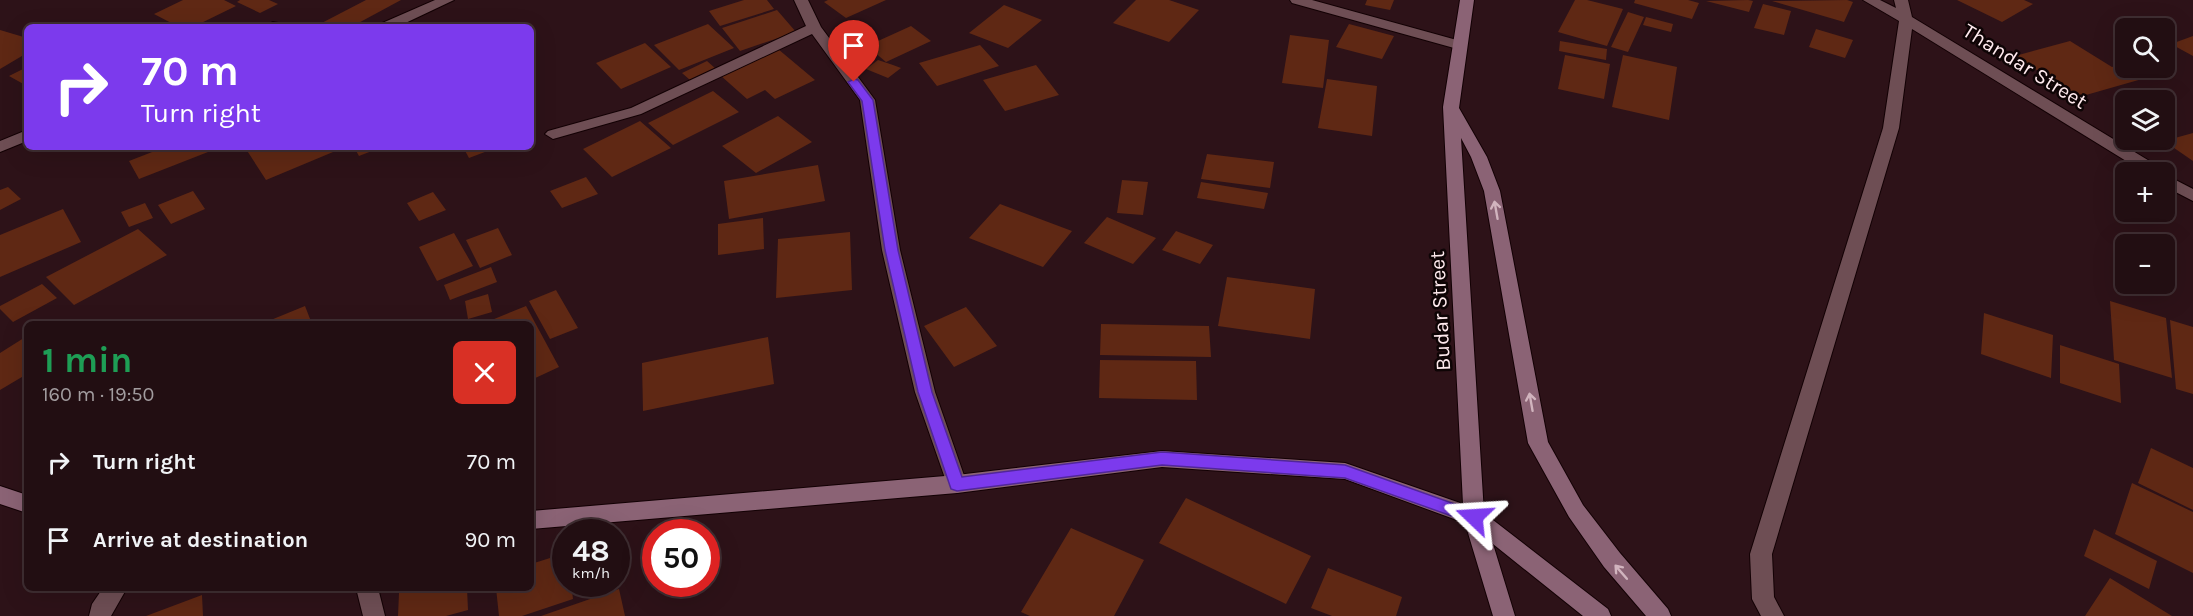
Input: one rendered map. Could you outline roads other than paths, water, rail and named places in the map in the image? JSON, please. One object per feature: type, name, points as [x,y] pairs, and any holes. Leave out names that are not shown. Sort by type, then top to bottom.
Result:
[{"type":"main road","name":"Budar Street","points":[[1467,0],[1451,107],[1474,517],[1504,616]]},
{"type":"main road","points":[[1451,107],[1479,157],[1492,191],[1538,443],[1576,511],[1612,561],[1660,616]]},
{"type":"main road","points":[[534,520],[957,484],[1162,459],[1345,471],[1474,517],[1600,616]]},
{"type":"main road","points":[[0,495],[24,503]]},
{"type":"street","points":[[392,24],[447,0]]},
{"type":"street","points":[[801,0],[814,28],[867,100],[891,250],[925,392],[957,484]]},
{"type":"street","points":[[1298,0],[1459,45]]},
{"type":"street","name":"Thandar Street","points":[[1869,0],[1906,19],[2139,162]]},
{"type":"street","points":[[1773,616],[1763,598],[1761,554],[1891,129],[1906,19],[1901,0]]},
{"type":"street","points":[[553,134],[636,111],[814,28]]},
{"type":"street","points":[[0,147],[24,136]]},
{"type":"street","points":[[2175,185],[2193,196]]},
{"type":"street","points":[[100,616],[100,611],[114,591]]},
{"type":"street","points":[[368,591],[374,616]]}]
